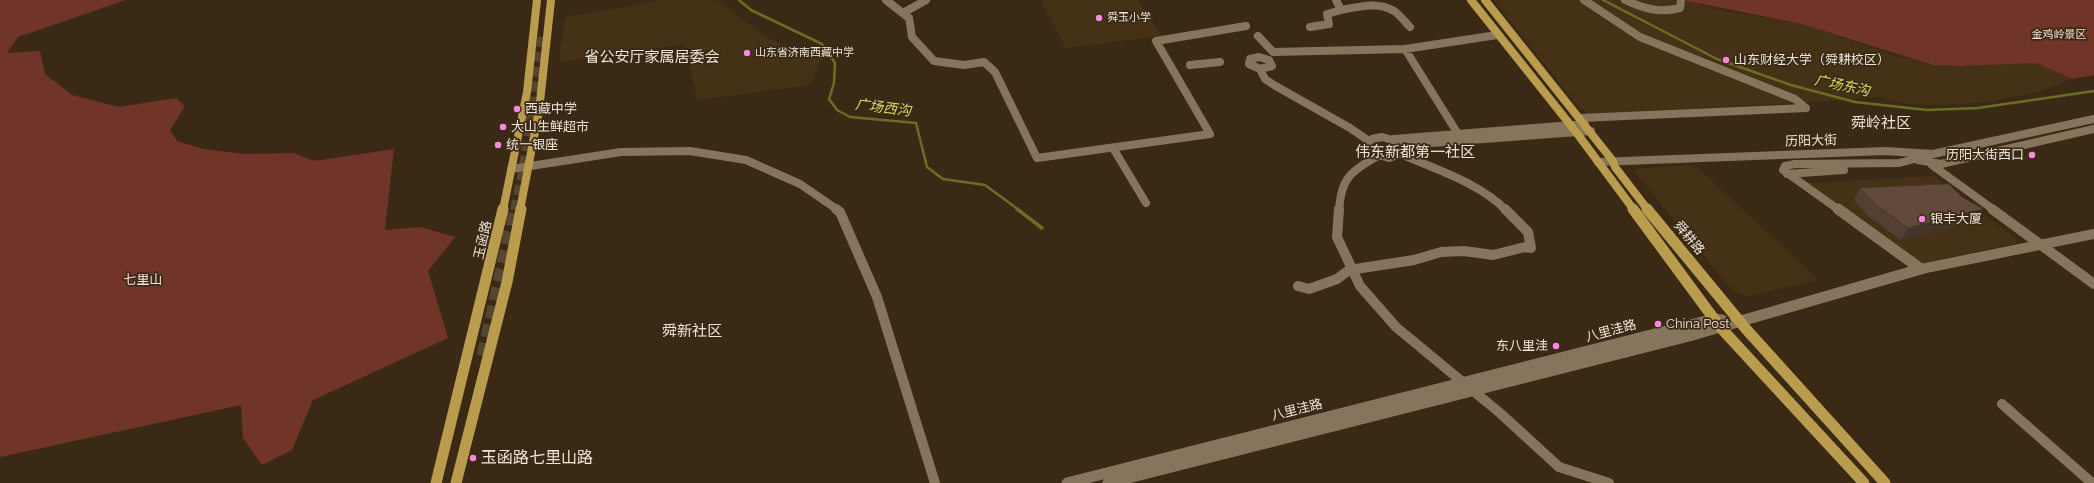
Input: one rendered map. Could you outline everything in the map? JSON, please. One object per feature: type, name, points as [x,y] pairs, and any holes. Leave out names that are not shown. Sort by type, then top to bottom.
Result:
[{"type":"main road","name":"玉函路","points":[[436,483],[498,236],[527,92],[537,0]]},
{"type":"main road","points":[[456,483],[507,282],[539,110],[551,0]]},
{"type":"main road","name":"舜耕路","points":[[1471,0],[1497,35],[1576,132],[1717,323],[1864,483]]},
{"type":"main road","name":"舜耕路","points":[[1485,0],[1591,131],[1672,242],[1741,322],[1782,373],[1885,483]]},
{"type":"main road","name":"历阳大街","points":[[1599,165],[1885,151],[1934,154],[2094,119]]},
{"type":"main road","name":"历阳大街","points":[[1614,164],[1889,155],[1936,164],[2094,129]]},
{"type":"main road","points":[[1922,269],[1783,170],[1785,166],[1795,164],[1899,163],[1917,160],[1934,154]]},
{"type":"main road","points":[[1787,174],[1796,172],[1904,168],[1936,164]]},
{"type":"main road","name":"八里洼路","points":[[1066,483],[1467,386],[1717,323],[1741,322],[1922,269]]},
{"type":"main road","name":"八里洼路","points":[[1108,483],[1467,386]]},
{"type":"street","points":[[886,0],[909,18],[912,37],[934,61],[964,65],[984,62],[995,72],[1037,158],[1210,134],[1156,41],[1246,26]]},
{"type":"street","points":[[903,13],[926,0]]},
{"type":"street","points":[[1336,0],[1341,10]]},
{"type":"street","points":[[1369,141],[1382,137],[1394,139],[1458,134],[1569,125],[1583,121],[1806,108],[1795,99],[1640,36],[1584,0]]},
{"type":"street","points":[[1625,0],[1644,10],[1667,12],[1680,8],[1681,0]]},
{"type":"street","points":[[1310,27],[1329,24],[1328,14],[1361,6],[1378,6],[1392,10],[1410,28]]},
{"type":"street","points":[[1262,58],[1273,52],[1405,49],[1497,35]]},
{"type":"street","points":[[1258,36],[1273,52]]},
{"type":"street","points":[[1405,49],[1458,134]]},
{"type":"street","points":[[1252,58],[1262,58],[1271,62],[1272,66],[1267,69],[1260,69],[1253,68],[1248,63],[1252,58]]},
{"type":"street","points":[[1190,65],[1220,62]]},
{"type":"street","points":[[1260,69],[1266,78],[1274,85],[1350,128],[1369,141]]},
{"type":"street","points":[[1394,139],[1404,145],[1591,131]]},
{"type":"street","points":[[1298,286],[1309,289],[1337,279],[1353,269],[1414,260],[1441,252],[1464,251],[1493,255],[1524,247],[1531,248],[1528,232],[1497,201],[1466,183],[1403,155],[1392,158],[1378,156],[1367,147],[1369,141]]},
{"type":"street","points":[[1403,155],[1405,152],[1404,145]]},
{"type":"street","points":[[1113,148],[1146,202]]},
{"type":"street","points":[[511,169],[621,152],[690,151],[746,160],[800,184],[840,212],[877,297],[935,483]]},
{"type":"street","points":[[1378,156],[1360,166],[1350,175],[1340,192],[1337,237],[1360,286],[1396,327],[1500,413],[1559,467],[1608,483]]},
{"type":"street","points":[[1936,164],[2040,245],[2094,284]]},
{"type":"street","points":[[1922,269],[2094,234]]},
{"type":"street","points":[[2002,404],[2092,483]]},
{"type":"shaded area","name":"山东省济南西藏中学","points":[[663,0],[717,0],[766,37],[822,59],[810,85],[697,100],[685,44],[559,62],[565,17]]},
{"type":"shaded area","name":"舜玉小学","points":[[1040,0],[1137,0],[1162,36],[1066,48]]},
{"type":"shaded area","name":"山东财经大学（舜耕校区）","points":[[1494,0],[1682,0],[1724,11],[1802,24],[1896,56],[1933,65],[1962,66],[2037,63],[2066,71],[2072,79],[2042,91],[1987,102],[1941,105],[1904,104],[1877,96],[1871,98],[1827,101],[1587,114],[1574,101]]},
{"type":"shaded area","points":[[1695,165],[1819,280],[1749,296],[1734,291],[1632,169]]},
{"type":"shaded area","points":[[1933,176],[2016,239],[2016,243],[1922,263],[1807,183]]},
{"type":"green space","name":"七里山","points":[[0,0],[126,0],[18,37],[7,53],[40,51],[45,74],[72,95],[119,107],[176,98],[185,106],[170,130],[177,141],[203,149],[244,154],[293,153],[314,161],[394,149],[385,230],[420,227],[455,237],[428,271],[448,338],[313,400],[292,450],[262,465],[243,438],[241,405],[0,457]]},
{"type":"green space","name":"金鸡岭景区","points":[[1682,0],[2094,0],[2094,75],[2072,79],[2037,63],[1962,66],[1933,65],[1802,24]]},
{"type":"building","points":[[1949,184],[1962,197],[1983,209],[1908,228],[1876,205],[1860,188]]},
{"type":"waterway","name":"广场西沟","points":[[739,0],[751,10],[822,44],[835,63],[834,83],[829,99],[837,110],[850,117],[916,123],[927,167],[943,179],[985,185],[1019,210]]},
{"type":"waterway","name":"广场东沟","points":[[1603,0],[1717,59],[1791,85],[1855,102],[1927,110],[1978,108],[2094,91]]},
{"type":"waterway","name":"广场西沟","points":[[1017,209],[1042,228]]},
{"type":"tunnel","points":[[515,210],[523,172],[543,36]]},
{"type":"tunnel","points":[[483,356],[515,209]]},
{"type":"place","name":"舜玉小学","points":[[1099,18]]},
{"type":"place","name":"山东省济南西藏中学","points":[[747,53]]},
{"type":"place","name":"山东财经大学（舜耕校区）","points":[[1726,60]]},
{"type":"place","name":"西藏中学","points":[[517,109]]},
{"type":"place","name":"大山生鲜超市","points":[[503,127]]},
{"type":"place","name":"统一银座","points":[[498,145]]},
{"type":"place","name":"历阳大街西口","points":[[2032,155]]},
{"type":"place","name":"银丰大厦","points":[[1922,219]]},
{"type":"place","name":"China Post","points":[[1658,324]]},
{"type":"place","name":"东八里洼","points":[[1556,346]]},
{"type":"place","name":"玉函路七里山路","points":[[473,458]]},
{"type":"district","name":"省公安厅家属居委会","points":[[652,57]]},
{"type":"district","name":"舜岭社区","points":[[1881,123]]},
{"type":"district","name":"伟东新都第一社区","points":[[1415,152]]},
{"type":"district","name":"舜新社区","points":[[692,331]]}]
